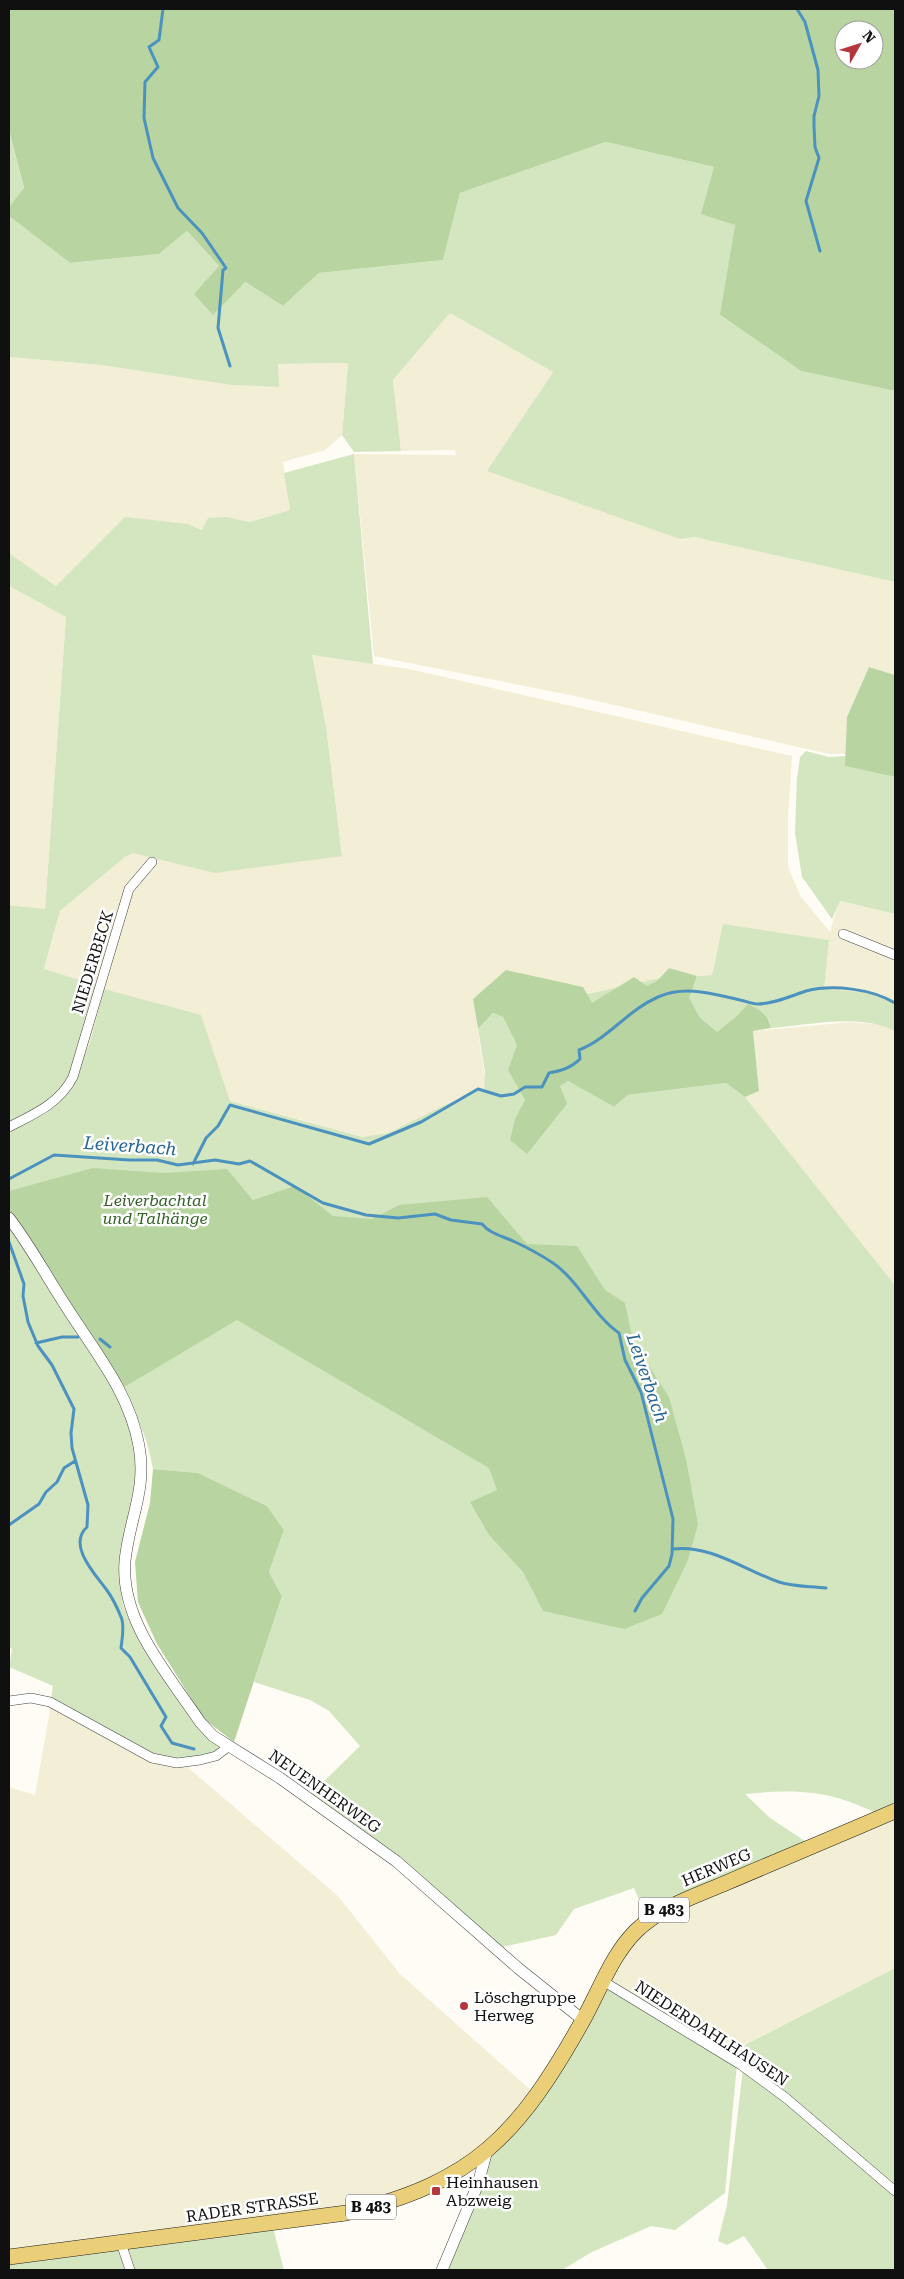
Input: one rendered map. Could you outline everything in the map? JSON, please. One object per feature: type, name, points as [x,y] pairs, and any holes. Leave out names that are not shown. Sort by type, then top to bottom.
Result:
[{"type":"main road","name":"HERWEG","points":[[487,2150],[526,2111],[554,2070],[626,1943],[648,1921],[664,1910],[690,1897],[895,1811]]},
{"type":"main road","name":"RADER STRASSE","points":[[9,2257],[346,2213],[384,2204],[446,2179],[487,2150]]},
{"type":"street","name":"NIEDERBECK","points":[[9,1128],[43,1110],[57,1099],[67,1088],[73,1077],[129,889],[152,862]]},
{"type":"street","points":[[844,934],[895,956]]},
{"type":"street","name":"NEUENHERWEG","points":[[9,1218],[29,1245],[63,1302],[96,1350],[126,1404],[135,1429],[142,1479],[125,1560],[125,1584],[128,1604],[133,1617],[200,1722],[213,1736],[228,1747],[280,1778],[396,1861],[518,1968],[583,2020]]},
{"type":"street","points":[[9,1700],[31,1698],[50,1702],[152,1758],[177,1763],[216,1756],[228,1747]]},
{"type":"street","name":"NIEDERDAHLHAUSEN","points":[[603,1981],[741,2065],[786,2098],[895,2191]]},
{"type":"street","points":[[442,2270],[478,2184],[487,2150]]},
{"type":"street","points":[[121,2242],[130,2270]]},
{"type":"shaded area","points":[[450,313],[553,372],[536,397],[680,539],[694,537],[895,582],[895,675],[869,667],[847,717],[846,754],[829,754],[575,696],[374,656],[354,454],[456,455],[455,450],[401,451],[393,380]]},
{"type":"shaded area","points":[[9,357],[101,365],[231,385],[278,387],[278,364],[348,363],[342,435],[325,450],[283,462],[290,510],[250,522],[227,517],[203,530],[188,524],[125,518],[56,586],[9,553]]},
{"type":"shaded area","points":[[9,586],[66,617],[45,909],[9,905]]},
{"type":"shaded area","points":[[312,655],[409,669],[792,756],[788,818],[788,867],[801,897],[830,932],[839,901],[895,914],[895,1005],[821,991],[829,940],[723,925],[712,975],[697,976],[669,968],[656,981],[591,1003],[473,999],[487,1090],[390,1144],[82,1061],[44,970],[60,911],[125,857],[133,853],[342,856],[326,726]]},
{"type":"shaded area","points":[[851,1022],[883,1025],[895,1031],[895,1285],[745,1097],[759,1091],[753,1031]]},
{"type":"shaded area","points":[[51,1705],[185,1765],[338,1896],[400,1974],[535,2094],[467,2162],[384,2202],[9,2254],[9,1787],[35,1795]]},
{"type":"shaded area","points":[[895,1814],[895,1968],[728,2053],[606,1980],[649,1922]]},
{"type":"green space","points":[[9,9],[895,9],[895,391],[801,371],[720,315],[735,225],[701,214],[714,167],[606,142],[460,193],[443,260],[319,273],[283,306],[245,282],[213,315],[194,294],[219,266],[187,231],[159,254],[70,263],[9,216],[9,207],[24,188],[9,130]]},
{"type":"green space","points":[[9,130],[24,189],[9,207]]},
{"type":"green space","points":[[606,142],[714,167],[735,225],[721,316],[801,371],[895,391],[895,582],[694,537],[680,539],[487,471],[553,372],[450,313],[393,380],[401,451],[354,452],[342,435],[348,363],[278,364],[279,387],[231,385],[101,365],[9,357],[9,216],[70,263],[159,254],[187,231],[219,266],[283,306],[319,273],[443,260],[460,193]]},
{"type":"green space","points":[[354,454],[373,664],[312,655],[326,726],[342,856],[215,873],[133,853],[125,857],[60,911],[44,969],[96,985],[66,1087],[41,1108],[9,1124],[9,905],[45,909],[66,617],[9,586],[9,553],[56,586],[125,517],[188,524],[202,530],[208,518],[227,517],[250,522],[290,510],[284,473]]},
{"type":"green space","points":[[869,667],[895,675],[895,777],[845,766],[847,717]]},
{"type":"green space","points":[[806,751],[829,757],[846,756],[846,766],[895,777],[895,914],[840,901],[832,919],[802,877],[795,833],[797,778],[800,757]]},
{"type":"green space","name":"Leiverbachtal und Talhänge","points":[[723,924],[829,940],[824,989],[871,993],[895,1004],[895,1031],[881,1026],[850,1021],[771,1028],[769,1020],[717,1032],[636,1034],[560,1085],[568,1081],[614,1107],[628,1095],[726,1083],[745,1097],[895,1285],[895,1808],[880,1815],[845,1800],[814,1793],[745,1794],[770,1818],[811,1845],[647,1919],[634,1888],[574,1909],[556,1935],[502,1947],[397,1854],[310,1795],[360,1746],[329,1711],[310,1700],[254,1682],[282,1596],[269,1572],[284,1530],[267,1506],[198,1473],[153,1469],[147,1444],[139,1423],[128,1403],[111,1383],[132,1431],[139,1469],[120,1583],[123,1605],[132,1626],[219,1746],[218,1750],[214,1754],[176,1763],[152,1756],[51,1700],[53,1686],[9,1667],[12,1649],[9,1647],[9,1130],[46,1113],[69,1090],[90,1043],[104,989],[201,1015],[230,1101],[363,1137],[388,1133],[445,1105],[468,1097],[474,1089],[484,1092],[485,1072],[478,1029],[493,1013],[503,1017],[515,1041],[565,999],[670,976],[696,979],[697,976],[712,975]]},
{"type":"green space","points":[[669,968],[697,976],[689,998],[700,1018],[717,1032],[736,1017],[748,1004],[766,1016],[771,1028],[753,1031],[759,1091],[745,1097],[726,1083],[628,1095],[614,1107],[568,1081],[560,1086],[567,1104],[527,1154],[510,1140],[515,1119],[525,1100],[508,1070],[517,1045],[503,1017],[493,1013],[478,1029],[473,999],[506,970],[583,987],[592,1003],[634,977],[647,986],[657,981]]},
{"type":"green space","name":"Leiverbachtal und Talhänge","points":[[93,1168],[163,1173],[227,1169],[253,1200],[295,1186],[333,1216],[372,1219],[399,1205],[487,1197],[527,1244],[577,1246],[605,1290],[625,1303],[633,1341],[669,1397],[686,1459],[698,1524],[688,1560],[662,1614],[624,1629],[543,1611],[523,1572],[489,1535],[470,1502],[497,1490],[489,1468],[237,1320],[121,1389],[95,1339],[9,1213],[9,1191]]},
{"type":"green space","points":[[153,1469],[198,1473],[267,1506],[284,1530],[269,1572],[282,1596],[234,1742],[204,1719],[157,1644],[138,1602],[135,1562],[150,1503]]},
{"type":"green space","points":[[895,1968],[895,2188],[729,2053]]},
{"type":"green space","points":[[604,1984],[737,2064],[725,2193],[675,2230],[651,2226],[592,2252],[562,2270],[444,2270],[490,2150]]},
{"type":"green space","points":[[743,2069],[786,2099],[895,2194],[895,2270],[768,2270],[744,2236],[727,2245],[718,2241],[727,2205]]},
{"type":"green space","points":[[272,2224],[284,2270],[9,2270],[9,2259]]},
{"type":"waterway","points":[[163,9],[159,40],[149,47],[158,67],[145,82],[144,118],[153,158],[178,208],[202,233],[226,268],[223,270],[218,328],[230,366]]},
{"type":"waterway","points":[[797,9],[805,22],[818,70],[819,96],[814,116],[814,126],[815,147],[819,158],[806,201],[820,251]]},
{"type":"waterway","points":[[193,1164],[206,1138],[218,1126],[230,1105],[369,1144],[421,1122],[478,1089],[501,1096],[514,1094],[525,1087],[542,1087],[549,1073],[566,1069],[580,1059],[579,1050],[600,1038],[637,1009],[668,993],[699,992],[720,995],[754,1004],[764,1004],[806,991],[840,988],[864,991],[895,1003]]},
{"type":"waterway","name":"Leiverbach","points":[[9,1179],[54,1155],[157,1160],[178,1165],[215,1160],[239,1164],[250,1161],[323,1203],[366,1215],[398,1218],[435,1214],[451,1220],[482,1224],[493,1233],[525,1247],[553,1263],[571,1279],[601,1317],[619,1333],[625,1360],[641,1392],[673,1519],[672,1554],[669,1566],[642,1598],[635,1611]]},
{"type":"waterway","points":[[9,1242],[24,1284],[23,1296],[28,1322],[38,1346],[52,1365],[74,1409],[71,1433],[72,1448],[88,1505],[87,1527],[82,1534],[80,1542],[81,1551],[118,1610],[123,1624],[121,1648],[130,1657],[166,1717],[161,1726],[172,1743],[194,1749]]},
{"type":"waterway","points":[[36,1343],[62,1337],[78,1337]]},
{"type":"waterway","points":[[100,1339],[110,1347]]},
{"type":"waterway","points":[[9,1525],[39,1504],[46,1492],[57,1482],[64,1468],[75,1461]]},
{"type":"waterway","points":[[673,1549],[701,1550],[714,1554],[784,1584],[826,1588]]},
{"type":"place","name":"Löschgruppe Herweg","points":[[464,2006]]},
{"type":"place","name":"Heinhausen Abzweig","points":[[436,2191]]}]
